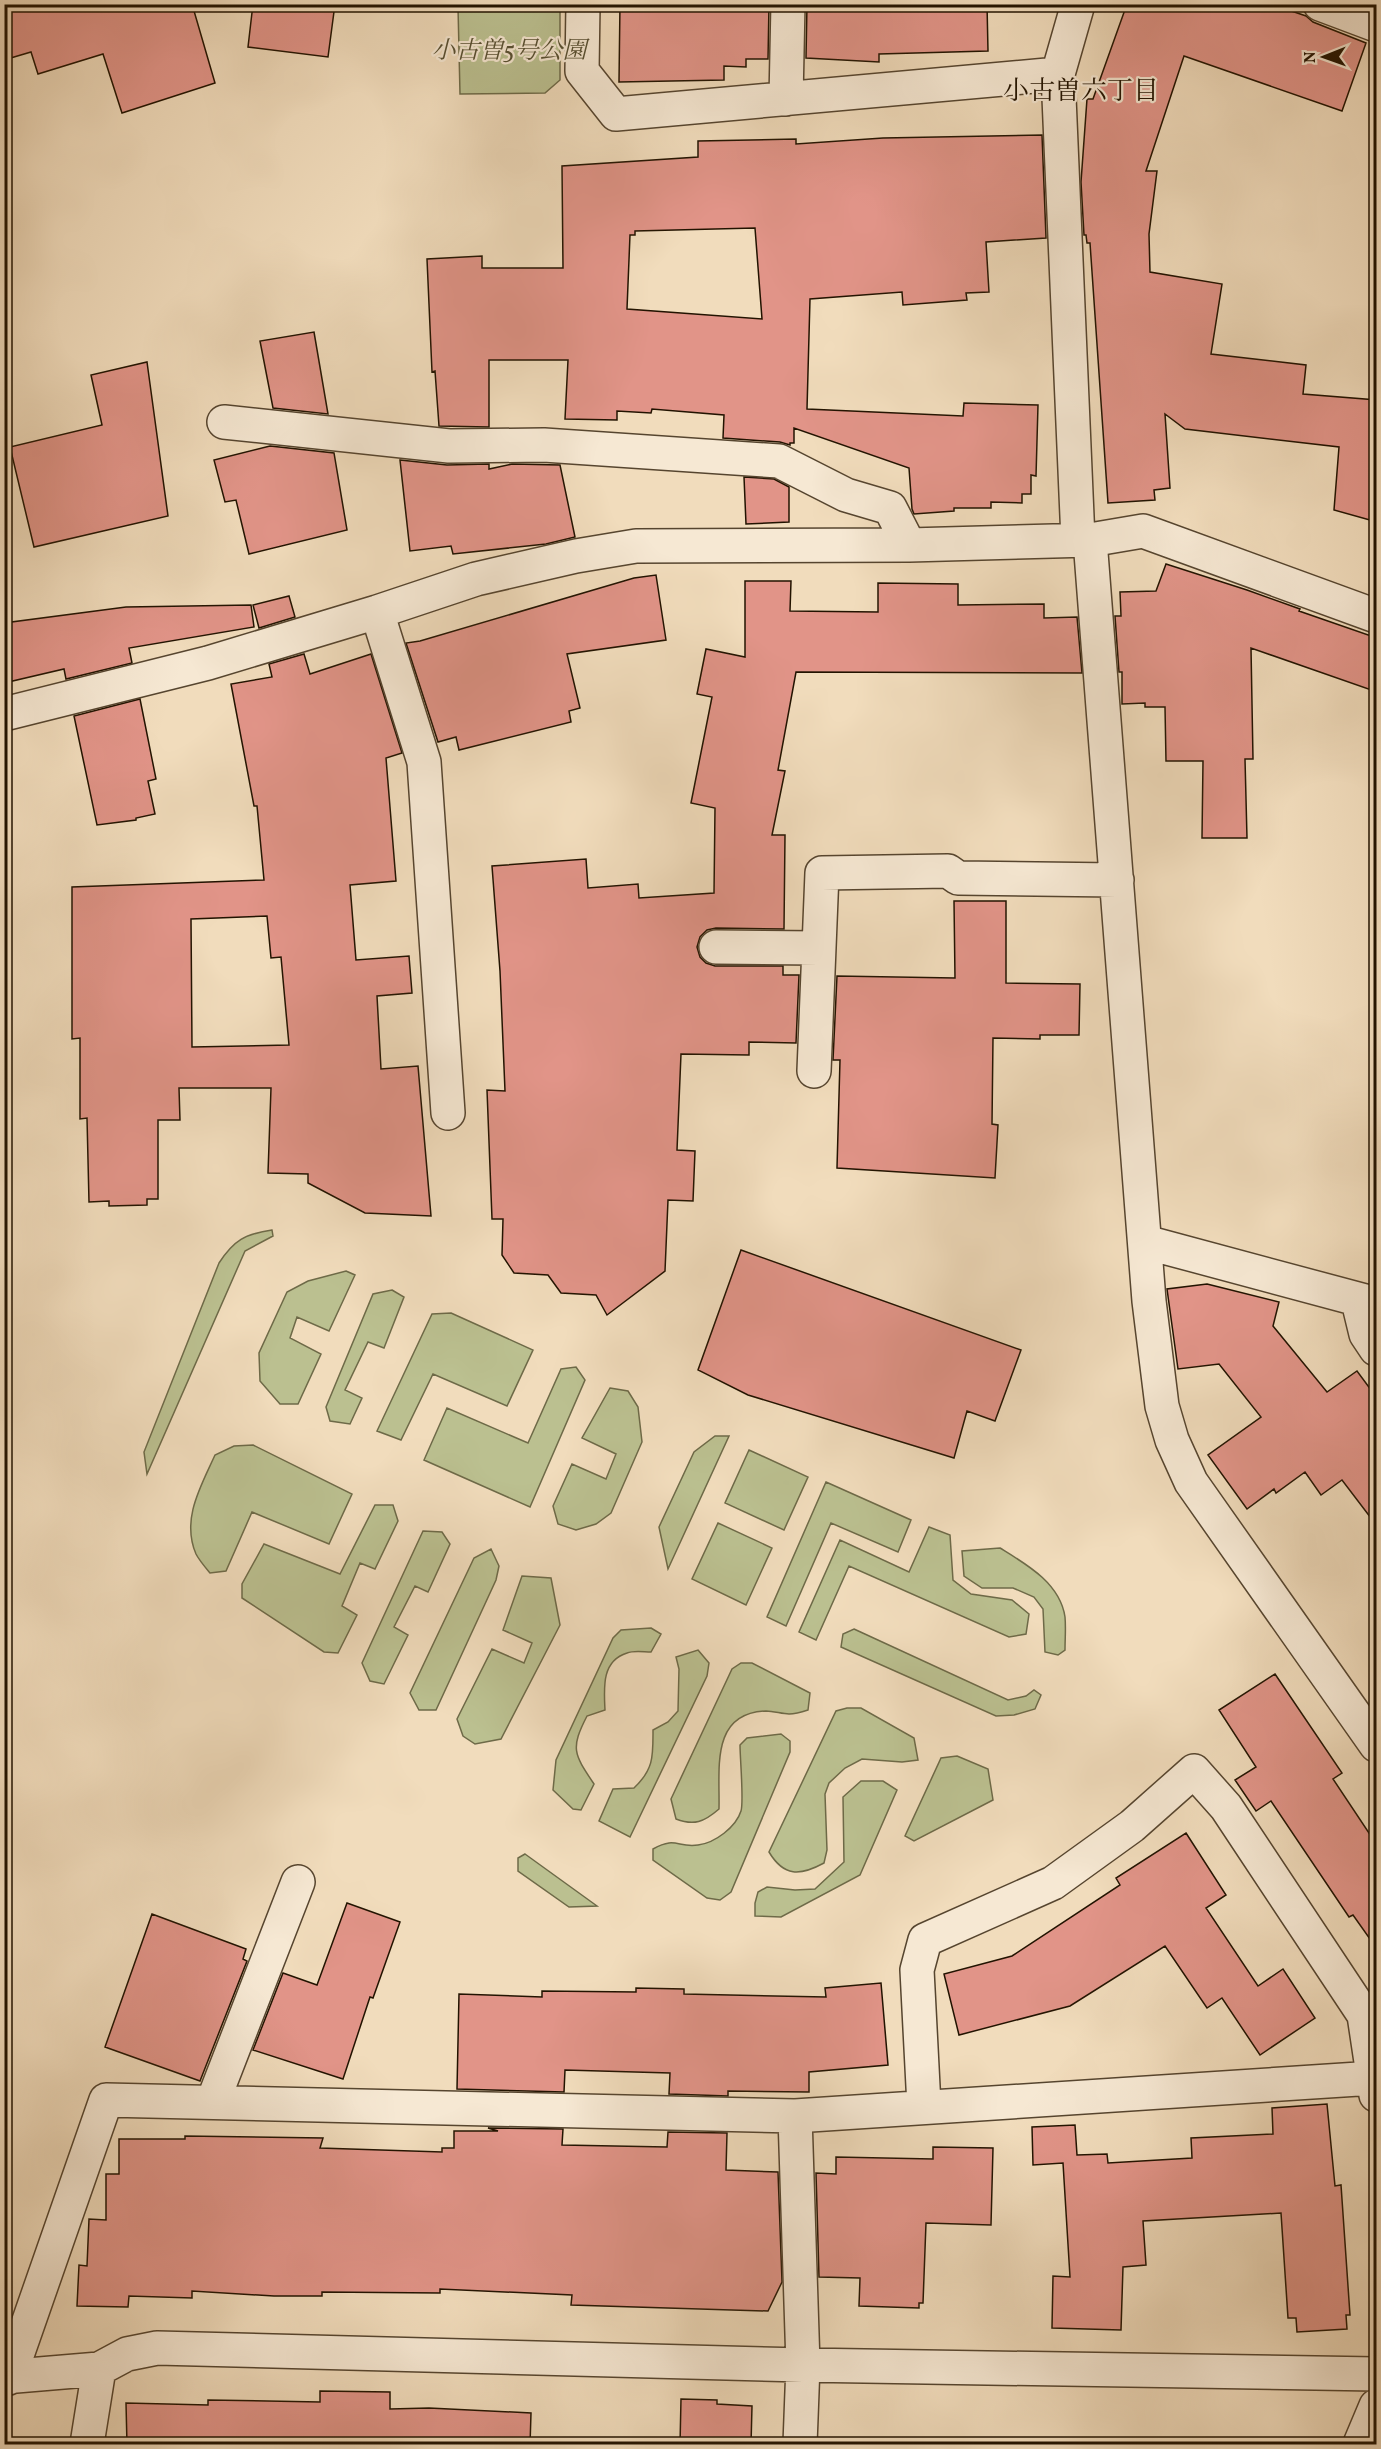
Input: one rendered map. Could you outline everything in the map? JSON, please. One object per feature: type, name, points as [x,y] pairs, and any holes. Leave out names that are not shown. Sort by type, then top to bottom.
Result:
[{"type":"street","points":[[583,4],[582,71],[616,114],[1058,74]]},
{"type":"street","points":[[786,99],[788,4]]},
{"type":"street","points":[[1078,4],[1058,74],[1084,540],[1117,880],[1144,1242],[1162,1406],[1172,1440],[1191,1482],[1377,1745]]},
{"type":"street","points":[[1320,4],[1377,25]]},
{"type":"street","points":[[224,422],[449,446],[544,445],[779,461],[846,495],[890,508],[909,545]]},
{"type":"street","points":[[4,714],[208,663],[377,612],[476,579],[576,556],[636,546],[909,545],[1084,540],[1143,531],[1377,616]]},
{"type":"street","points":[[377,612],[424,762],[448,1113]]},
{"type":"street","points":[[814,1071],[822,873],[948,872],[958,878],[1117,880]]},
{"type":"street","points":[[716,947],[819,948]]},
{"type":"street","points":[[1144,1242],[1367,1303],[1366,1334],[1377,1349]]},
{"type":"street","points":[[924,2106],[917,1970],[925,1940],[1053,1883],[1132,1826],[1194,1772],[1226,1807],[1364,2015],[1375,2086],[924,2106],[795,2116],[106,2100],[7,2377],[99,2369],[127,2354],[157,2348],[803,2365],[1377,2374]]},
{"type":"street","points":[[213,2101],[298,1882]]},
{"type":"street","points":[[795,2116],[803,2365],[800,2445]]},
{"type":"street","points":[[87,2445],[99,2369]]},
{"type":"street","points":[[1360,2445],[1377,2406]]},
{"type":"green space","name":"小古曽5号公園","points":[[560,6],[560,80],[545,93],[460,94],[458,7]]},
{"type":"green space","points":[[272,1230],[273,1236],[245,1251],[147,1474],[144,1452],[219,1263],[241,1239]]},
{"type":"green space","points":[[346,1271],[355,1275],[329,1331],[297,1317],[290,1338],[321,1354],[298,1404],[280,1404],[260,1381],[259,1353],[287,1292],[308,1281]]},
{"type":"green space","points":[[392,1290],[404,1297],[384,1348],[368,1342],[345,1390],[362,1398],[350,1424],[330,1421],[326,1407],[373,1294]]},
{"type":"green space","points":[[451,1313],[533,1350],[507,1406],[433,1374],[401,1440],[377,1431],[432,1314]]},
{"type":"green space","points":[[576,1367],[585,1380],[530,1507],[424,1460],[447,1408],[528,1443],[561,1369]]},
{"type":"green space","points":[[610,1388],[628,1391],[638,1407],[642,1442],[611,1513],[596,1524],[576,1530],[558,1524],[553,1506],[572,1464],[606,1479],[616,1454],[582,1438]]},
{"type":"green space","points":[[715,1436],[729,1436],[668,1569],[659,1527],[694,1452]]},
{"type":"green space","points":[[253,1445],[352,1494],[329,1544],[252,1512],[226,1571],[210,1573],[197,1556],[192,1541],[192,1515],[199,1491],[215,1455],[234,1446]]},
{"type":"green space","points":[[749,1450],[808,1477],[784,1530],[725,1503]]},
{"type":"green space","points":[[826,1482],[911,1520],[898,1552],[831,1523],[786,1626],[767,1617]]},
{"type":"green space","points":[[375,1505],[393,1505],[398,1521],[375,1569],[360,1563],[342,1606],[357,1615],[338,1653],[324,1652],[242,1598],[242,1584],[264,1544],[340,1574]]},
{"type":"green space","points":[[718,1523],[772,1548],[746,1605],[692,1579]]},
{"type":"green space","points":[[929,1527],[950,1535],[953,1580],[971,1594],[1012,1600],[1029,1614],[1026,1634],[1009,1637],[849,1566],[816,1640],[799,1632],[840,1540],[909,1572]]},
{"type":"green space","points":[[423,1531],[442,1532],[450,1544],[428,1592],[415,1586],[394,1627],[408,1635],[384,1684],[370,1681],[362,1663]]},
{"type":"green space","points":[[1000,1548],[1049,1584],[1062,1605],[1065,1617],[1065,1650],[1058,1655],[1045,1652],[1043,1609],[1034,1597],[1013,1588],[982,1588],[964,1576],[962,1551]]},
{"type":"green space","points":[[491,1549],[499,1566],[496,1580],[436,1710],[419,1710],[410,1693],[474,1558]]},
{"type":"green space","points":[[522,1576],[551,1578],[560,1625],[501,1739],[475,1744],[463,1736],[457,1719],[492,1649],[524,1663],[532,1643],[503,1630]]},
{"type":"green space","points":[[651,1628],[661,1634],[651,1652],[630,1652],[612,1662],[606,1677],[605,1710],[587,1716],[578,1736],[576,1744],[579,1758],[594,1784],[581,1810],[573,1809],[553,1790],[556,1760],[613,1638],[621,1630]]},
{"type":"green space","points":[[854,1629],[1008,1700],[1026,1696],[1034,1690],[1041,1695],[1035,1709],[1014,1715],[996,1716],[841,1647],[843,1634]]},
{"type":"green space","points":[[698,1650],[709,1663],[707,1676],[630,1837],[599,1821],[613,1789],[634,1788],[645,1775],[651,1762],[653,1730],[668,1722],[678,1711],[679,1669],[676,1657]]},
{"type":"green space","points":[[741,1663],[752,1663],[810,1693],[808,1710],[789,1714],[766,1711],[748,1714],[735,1722],[727,1732],[722,1746],[719,1809],[699,1822],[676,1819],[671,1799],[732,1669]]},
{"type":"green space","points":[[861,1708],[914,1738],[918,1760],[902,1762],[862,1759],[845,1768],[829,1783],[825,1794],[827,1850],[824,1863],[800,1872],[787,1870],[769,1852],[836,1711]]},
{"type":"green space","points":[[781,1734],[790,1741],[790,1752],[731,1892],[720,1900],[707,1898],[653,1860],[653,1849],[667,1843],[691,1846],[705,1844],[718,1838],[730,1828],[735,1823],[742,1806],[740,1745],[747,1738]]},
{"type":"green space","points":[[957,1756],[988,1769],[993,1800],[914,1841],[905,1836],[941,1758]]},
{"type":"green space","points":[[861,1781],[883,1781],[897,1790],[860,1875],[781,1917],[755,1916],[758,1892],[767,1887],[795,1890],[815,1889],[844,1862],[843,1797]]},
{"type":"green space","points":[[525,1854],[597,1906],[569,1907],[518,1871],[518,1858]]},
{"type":"building","points":[[4,4],[192,4],[215,83],[122,113],[103,54],[38,74],[31,52],[4,60]]},
{"type":"building","points":[[253,4],[335,4],[328,57],[248,47]]},
{"type":"building","points":[[620,4],[769,4],[768,59],[746,59],[746,67],[724,66],[724,80],[619,82]]},
{"type":"building","points":[[807,4],[987,4],[988,51],[879,54],[879,62],[806,58]]},
{"type":"building","points":[[1127,4],[1271,4],[1306,16],[1313,22],[1366,43],[1342,111],[1184,56],[1146,171],[1157,171],[1149,234],[1150,272],[1222,284],[1211,354],[1306,365],[1303,394],[1377,400],[1377,522],[1334,510],[1339,447],[1185,429],[1165,414],[1170,488],[1154,490],[1155,500],[1108,503],[1090,243],[1087,243],[1086,235],[1084,235],[1081,182],[1087,99],[1093,99]]},
{"type":"building","points":[[1042,135],[1046,238],[986,242],[989,292],[966,293],[967,300],[903,305],[902,292],[810,299],[807,409],[963,416],[964,403],[1038,405],[1036,476],[1031,475],[1031,494],[1022,494],[1022,503],[991,502],[991,508],[954,508],[954,511],[914,514],[909,468],[794,428],[794,443],[790,445],[780,442],[723,438],[724,415],[652,409],[651,413],[617,411],[617,420],[565,419],[568,360],[489,360],[489,427],[439,426],[435,371],[432,372],[427,259],[482,256],[482,268],[563,268],[562,166],[698,157],[698,141],[796,139],[796,144],[883,138]],"holes":[[[755,228],[762,319],[627,309],[630,235],[635,235],[635,231]]]},
{"type":"building","points":[[314,332],[328,414],[273,408],[260,341]]},
{"type":"building","points":[[147,362],[168,516],[34,547],[10,447],[102,425],[91,375]]},
{"type":"building","points":[[270,446],[334,453],[347,530],[249,554],[236,500],[225,502],[214,460]]},
{"type":"building","points":[[400,460],[447,465],[489,464],[489,469],[512,464],[560,465],[575,537],[546,544],[453,554],[451,546],[410,551]]},
{"type":"building","points":[[744,477],[774,479],[789,487],[789,522],[746,524]]},
{"type":"building","points":[[1166,564],[1247,590],[1377,638],[1377,692],[1251,648],[1253,759],[1245,759],[1247,838],[1202,838],[1203,761],[1166,761],[1165,707],[1145,707],[1145,703],[1122,704],[1122,672],[1119,672],[1115,616],[1121,616],[1120,592],[1156,591]]},
{"type":"building","points":[[656,575],[666,640],[567,654],[580,708],[569,711],[571,722],[459,750],[456,737],[438,742],[406,643],[420,641],[634,578]]},
{"type":"building","points":[[745,581],[791,581],[790,611],[878,612],[878,583],[958,584],[958,605],[1044,604],[1044,618],[1077,617],[1082,673],[796,672],[778,770],[785,771],[772,835],[785,835],[784,929],[716,928],[707,930],[700,937],[697,947],[700,957],[706,963],[715,966],[783,966],[783,975],[799,975],[796,1043],[749,1042],[749,1055],[681,1054],[677,1150],[695,1151],[693,1201],[668,1200],[665,1271],[607,1315],[596,1295],[561,1293],[548,1275],[514,1273],[502,1255],[503,1219],[492,1219],[487,1090],[505,1091],[500,971],[492,866],[586,859],[588,888],[638,884],[639,898],[714,893],[715,808],[691,803],[712,697],[697,694],[706,649],[745,657]]},
{"type":"building","points":[[289,596],[295,617],[259,628],[253,605]]},
{"type":"building","points":[[251,605],[254,627],[129,648],[132,663],[66,679],[64,669],[4,683],[4,623],[126,607]]},
{"type":"building","points":[[304,654],[310,674],[371,654],[402,753],[386,758],[396,881],[350,885],[356,960],[409,956],[412,993],[377,996],[381,1069],[418,1066],[431,1216],[365,1213],[308,1183],[308,1174],[268,1173],[271,1088],[179,1088],[180,1120],[158,1120],[158,1199],[147,1199],[147,1205],[109,1206],[109,1201],[89,1202],[87,1118],[80,1119],[80,1038],[72,1039],[72,887],[264,880],[257,806],[254,806],[231,684],[272,677],[269,664]],"holes":[[[267,916],[271,958],[281,957],[289,1045],[192,1047],[191,919]]]},
{"type":"building","points":[[140,699],[156,779],[148,781],[155,814],[136,818],[136,820],[97,825],[74,716]]},
{"type":"building","points":[[954,901],[1006,901],[1006,983],[1080,984],[1079,1035],[1040,1035],[1040,1039],[993,1038],[992,1124],[998,1125],[995,1178],[837,1168],[840,1060],[833,1060],[837,976],[955,978]]},
{"type":"building","points":[[741,1250],[1021,1350],[995,1421],[967,1411],[954,1458],[748,1395],[698,1370]]},
{"type":"building","points":[[1207,1284],[1279,1302],[1273,1326],[1327,1392],[1357,1371],[1377,1398],[1377,1526],[1342,1480],[1321,1495],[1305,1472],[1276,1493],[1274,1489],[1247,1509],[1208,1455],[1261,1417],[1219,1364],[1178,1369],[1167,1289]]},
{"type":"building","points":[[1275,1674],[1342,1773],[1333,1779],[1377,1845],[1377,1949],[1353,1915],[1349,1917],[1271,1801],[1256,1811],[1235,1780],[1256,1767],[1219,1710]]},
{"type":"building","points":[[1186,1833],[1226,1895],[1206,1908],[1258,1986],[1283,1969],[1315,2018],[1260,2055],[1222,1998],[1207,2008],[1165,1946],[1070,2006],[959,2035],[944,1974],[1012,1956],[1120,1885],[1116,1878]]},
{"type":"building","points":[[347,1903],[400,1922],[373,1998],[370,1997],[343,2079],[253,2050],[283,1973],[317,1985]]},
{"type":"building","points":[[152,1914],[246,1949],[243,1959],[247,1961],[200,2081],[105,2047]]},
{"type":"building","points":[[881,1983],[888,2065],[809,2072],[809,2092],[728,2091],[728,2096],[669,2094],[670,2073],[565,2070],[564,2092],[457,2089],[459,1994],[542,1997],[542,1991],[636,1992],[636,1988],[684,1989],[684,1994],[826,1997],[825,1988]]},
{"type":"building","points":[[1327,2104],[1335,2186],[1341,2185],[1350,2315],[1346,2315],[1347,2329],[1297,2332],[1296,2318],[1288,2318],[1281,2213],[1143,2221],[1146,2265],[1123,2267],[1121,2330],[1052,2328],[1053,2276],[1070,2277],[1063,2163],[1033,2165],[1032,2127],[1075,2125],[1077,2155],[1107,2154],[1108,2163],[1192,2158],[1191,2138],[1273,2134],[1272,2108]]},
{"type":"building","points":[[488,2128],[563,2129],[562,2145],[667,2147],[668,2132],[727,2133],[726,2170],[778,2172],[782,2282],[768,2311],[571,2305],[572,2295],[440,2289],[440,2293],[322,2292],[322,2296],[274,2296],[192,2291],[192,2298],[129,2296],[128,2307],[77,2306],[79,2265],[87,2266],[89,2219],[106,2220],[106,2174],[119,2174],[119,2139],[185,2139],[185,2136],[323,2138],[320,2148],[442,2152],[442,2148],[454,2148],[454,2131],[498,2131]]},
{"type":"building","points":[[933,2147],[993,2148],[991,2225],[926,2223],[923,2303],[919,2303],[919,2308],[859,2306],[860,2278],[819,2277],[816,2173],[836,2174],[836,2157],[933,2159]]},
{"type":"building","points":[[320,2391],[390,2392],[390,2409],[429,2408],[531,2413],[530,2445],[127,2445],[126,2403],[208,2405],[208,2400],[320,2402]]},
{"type":"building","points":[[681,2399],[717,2400],[717,2404],[752,2406],[751,2445],[680,2445]]},
{"type":"district","name":"小古曽六丁目","points":[[1081,90]]}]
